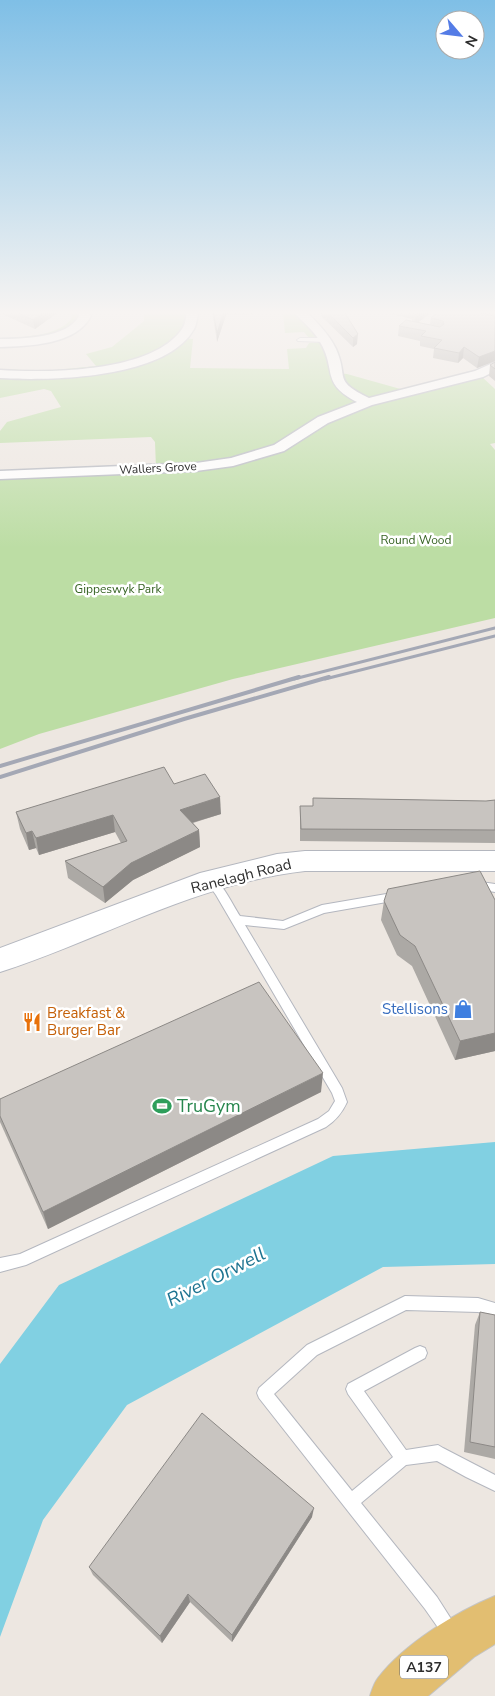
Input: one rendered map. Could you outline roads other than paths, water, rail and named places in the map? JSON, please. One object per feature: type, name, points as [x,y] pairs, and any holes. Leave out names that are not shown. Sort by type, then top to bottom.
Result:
[{"type":"main road","name":"Ranelagh Road","points":[[0,960],[210,880],[276,864],[305,861],[495,861]]},
{"type":"main road","name":"A137","points":[[394,1696],[421,1669],[476,1630]]},
{"type":"street","name":"Wallers Grove","points":[[308,429],[321,416],[334,389]]},
{"type":"street","points":[[345,389],[368,402]]},
{"type":"street","name":"Wallers Grove","points":[[0,475],[212,465],[270,451],[332,416],[368,402],[418,389]]},
{"type":"lane","points":[[0,1265],[21,1260],[322,1123],[332,1115],[341,1102],[338,1092],[237,920],[220,892],[210,880]]},
{"type":"lane","points":[[459,886],[476,884],[495,888]]},
{"type":"lane","points":[[237,920],[284,925],[322,909],[411,894]]},
{"type":"lane","points":[[476,1630],[431,1603],[264,1393],[312,1350],[405,1303],[478,1305],[495,1310]]},
{"type":"lane","points":[[403,1458],[353,1389],[420,1353]]},
{"type":"lane","points":[[350,1502],[403,1458],[438,1453],[495,1483]]},
{"type":"water","name":"River Orwell","points":[[495,1142],[495,1264],[383,1267],[127,1405],[43,1520],[0,1637],[0,1364],[59,1285],[333,1156]]},
{"type":"railway","points":[[294,679],[495,628]]},
{"type":"railway","points":[[325,679],[495,636]]},
{"type":"railway","points":[[0,766],[299,677]]},
{"type":"railway","points":[[0,777],[184,719],[329,677]]},
{"type":"place","name":"Stellisons","points":[[463,1009]]},
{"type":"place","name":"Breakfast & Burger Bar","points":[[32,1022]]},
{"type":"place","name":"TruGym","points":[[162,1106]]},
{"type":"park label","name":"Round Wood","points":[[416,540]]},
{"type":"park label","name":"Gippeswyk Park","points":[[118,589]]}]
